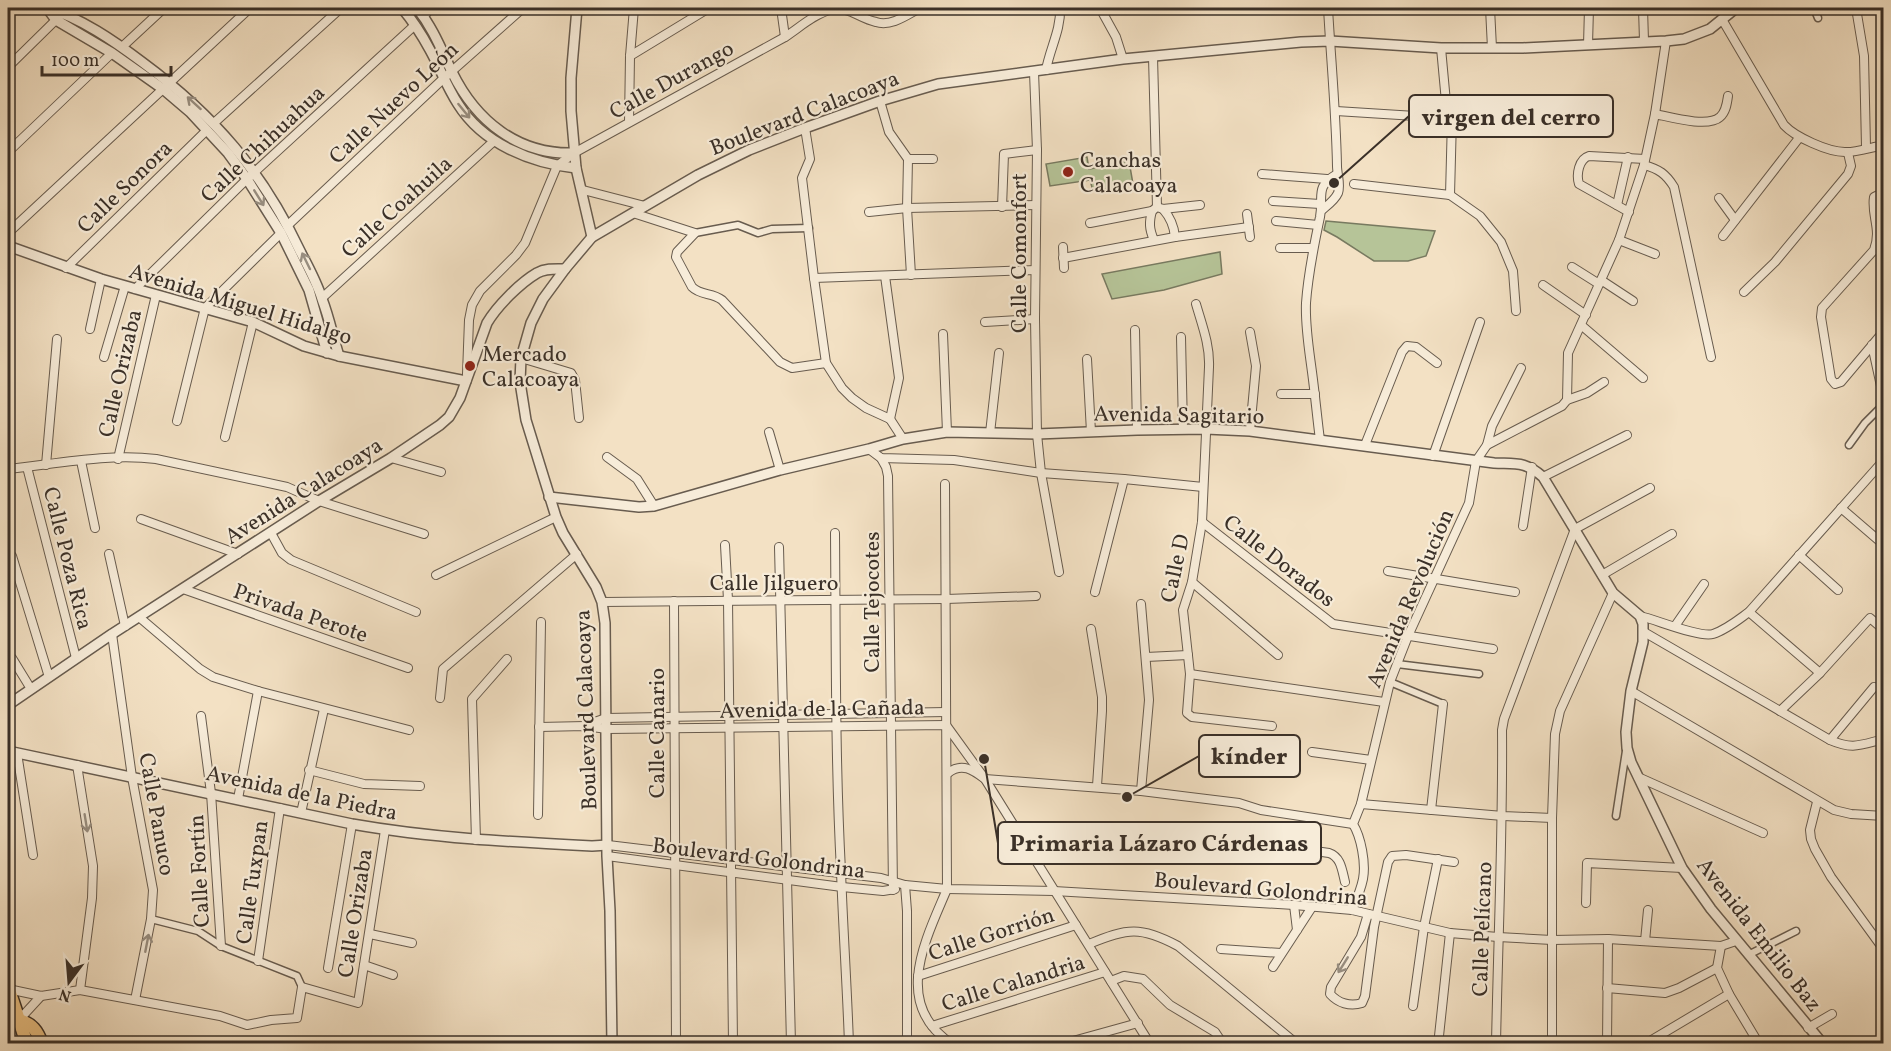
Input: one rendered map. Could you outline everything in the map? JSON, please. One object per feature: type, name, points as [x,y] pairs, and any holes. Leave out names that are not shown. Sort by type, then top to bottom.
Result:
[{"type":"main road","points":[[8,988],[27,1044]]},
{"type":"main road","points":[[19,1020],[29,1023],[36,1030],[42,1044]]},
{"type":"street","points":[[47,8],[65,10],[122,47],[211,127],[228,153],[251,176],[288,225],[322,298],[339,356]]},
{"type":"street","points":[[47,8],[56,20],[167,86]]},
{"type":"street","points":[[122,47],[164,8]]},
{"type":"street","points":[[8,233],[250,8]]},
{"type":"street","name":"Calle Sonora","points":[[66,268],[211,127],[341,8]]},
{"type":"street","points":[[402,8],[416,25],[459,106],[476,125],[494,141],[515,152],[557,166],[576,168]]},
{"type":"street","points":[[432,8],[420,12],[440,44],[467,98],[482,116],[518,142],[538,150],[574,153]]},
{"type":"street","name":"Calle Nuevo León","points":[[288,225],[443,79],[523,8]]},
{"type":"street","points":[[577,8],[571,78],[571,111],[576,168],[583,190],[592,237]]},
{"type":"street","points":[[629,122],[630,56],[634,8]]},
{"type":"street","points":[[630,56],[709,8]]},
{"type":"street","points":[[781,8],[785,37]]},
{"type":"street","name":"Calle Durango","points":[[557,166],[574,153],[785,37],[829,10],[841,9],[854,12],[877,23],[889,22],[920,8]]},
{"type":"street","points":[[1046,70],[1048,56],[1060,25],[1060,8]]},
{"type":"street","points":[[1100,8],[1116,37],[1123,59]]},
{"type":"street","points":[[1273,201],[1321,207],[1334,200],[1338,193],[1336,111],[1328,8]]},
{"type":"street","points":[[1490,8],[1492,48]]},
{"type":"street","points":[[1588,45],[1589,8]]},
{"type":"street","points":[[1643,8],[1644,41]]},
{"type":"street","name":"Boulevard Calacoaya","points":[[612,1044],[607,856],[605,622],[602,602],[596,586],[563,533],[556,517],[526,420],[520,382],[521,358],[543,298],[592,237],[698,175],[749,150],[880,101],[938,84],[1123,59],[1301,42],[1330,41],[1441,48],[1492,48],[1666,40],[1696,36],[1723,21],[1736,8]]},
{"type":"street","points":[[1814,8],[1818,18]]},
{"type":"street","points":[[1856,8],[1864,56],[1866,147]]},
{"type":"street","points":[[8,67],[65,10]]},
{"type":"street","points":[[1723,21],[1790,132],[1799,138],[1838,152],[1848,153],[1866,147],[1884,146]]},
{"type":"street","name":"Calle Chihuahua","points":[[135,289],[251,176],[416,25]]},
{"type":"street","points":[[1568,400],[1568,353],[1619,240],[1645,162],[1666,40]]},
{"type":"street","points":[[1441,48],[1446,102]]},
{"type":"street","points":[[8,152],[112,53]]},
{"type":"street","points":[[1153,57],[1157,209],[1149,221],[1154,240]]},
{"type":"street","name":"Calle Comonfort","points":[[1034,72],[1037,150],[1035,319],[1038,434],[1041,473],[1059,572]]},
{"type":"street","points":[[1655,114],[1711,122],[1721,117],[1726,108],[1728,96]]},
{"type":"street","points":[[880,101],[889,132],[908,159],[911,275]]},
{"type":"street","points":[[1336,111],[1479,120]]},
{"type":"street","points":[[1450,195],[1452,118]]},
{"type":"street","points":[[805,128],[810,159],[802,178],[826,363],[842,388],[852,398],[866,408],[890,419],[903,439]]},
{"type":"street","points":[[1722,236],[1799,138]]},
{"type":"street","name":"Calle Coahuila","points":[[322,298],[494,141]]},
{"type":"street","points":[[1002,207],[1004,154],[1037,150]]},
{"type":"street","points":[[1744,292],[1775,262],[1848,174],[1851,166],[1848,153]]},
{"type":"street","points":[[1629,212],[1580,184],[1578,176],[1581,163],[1586,157],[1628,157],[1645,162],[1668,177],[1674,188],[1711,357]]},
{"type":"street","points":[[1617,205],[1628,157]]},
{"type":"street","points":[[908,159],[933,159]]},
{"type":"street","points":[[466,381],[469,320],[472,305],[480,291],[525,243],[557,166]]},
{"type":"street","points":[[1262,174],[1327,179]]},
{"type":"street","points":[[1320,440],[1307,334],[1306,305],[1321,207],[1322,185],[1327,179],[1337,174]]},
{"type":"street","points":[[251,176],[309,290],[327,353]]},
{"type":"street","points":[[1354,184],[1450,195],[1480,216],[1501,242],[1513,271],[1516,311]]},
{"type":"street","points":[[583,190],[645,206]]},
{"type":"street","points":[[1884,192],[1874,197],[1873,204],[1878,230],[1878,241],[1874,250],[1822,308],[1821,317],[1831,379],[1835,384],[1841,382],[1884,331]]},
{"type":"street","points":[[1719,198],[1735,220]]},
{"type":"street","points":[[869,212],[908,208],[1036,205]]},
{"type":"street","points":[[1090,223],[1157,209],[1200,205]]},
{"type":"street","points":[[1157,209],[1170,216],[1175,237]]},
{"type":"street","points":[[633,213],[695,233],[738,225],[758,233],[809,228]]},
{"type":"street","points":[[1247,214],[1250,237]]},
{"type":"street","points":[[1276,221],[1316,223],[1318,225]]},
{"type":"street","points":[[1064,258],[1154,240],[1249,227]]},
{"type":"street","points":[[177,421],[205,308],[281,233]]},
{"type":"street","points":[[695,233],[677,252],[676,257],[696,291],[716,296],[722,300],[786,366],[799,368],[826,363]]},
{"type":"street","points":[[1619,240],[1655,254]]},
{"type":"street","name":"Avenida Miguel Hidalgo","points":[[8,246],[101,279],[253,322],[304,346],[327,353],[466,381]]},
{"type":"street","points":[[1063,247],[1064,268]]},
{"type":"street","points":[[1280,248],[1313,248]]},
{"type":"street","points":[[1572,267],[1633,301]]},
{"type":"street","name":"Avenida Calacoaya","points":[[8,705],[112,634],[440,425],[460,398],[487,323],[498,306],[537,273],[549,269],[565,268]]},
{"type":"street","points":[[814,278],[1035,270]]},
{"type":"street","points":[[885,276],[899,378],[890,419]]},
{"type":"street","points":[[90,328],[101,279]]},
{"type":"street","points":[[1544,285],[1586,315]]},
{"type":"street","points":[[104,357],[125,286]]},
{"type":"street","name":"Calle Orizaba","points":[[118,459],[156,295]]},
{"type":"street","name":"Calle D","points":[[1196,304],[1209,355],[1202,522],[1192,582],[1182,610],[1190,674],[1187,713],[1192,717],[1272,726]]},
{"type":"street","points":[[985,322],[1035,319]]},
{"type":"street","points":[[225,437],[253,322]]},
{"type":"street","points":[[1433,456],[1480,322]]},
{"type":"street","points":[[1581,325],[1643,378]]},
{"type":"street","points":[[1135,330],[1137,430]]},
{"type":"street","points":[[1250,332],[1256,366],[1250,432]]},
{"type":"street","points":[[943,334],[947,432]]},
{"type":"street","points":[[1181,337],[1183,429]]},
{"type":"street","points":[[46,465],[57,339]]},
{"type":"street","points":[[1849,445],[1884,402],[1872,345]]},
{"type":"street","points":[[1365,446],[1402,352],[1407,346],[1416,347],[1437,363]]},
{"type":"street","points":[[990,433],[999,353]]},
{"type":"street","points":[[521,358],[571,373],[579,418]]},
{"type":"street","points":[[1088,359],[1091,432]]},
{"type":"street","points":[[1476,461],[1487,445],[1492,426],[1521,368]]},
{"type":"street","points":[[1487,445],[1604,382]]},
{"type":"street","points":[[1281,394],[1315,393]]},
{"type":"street","name":"Avenida Sagitario","points":[[549,497],[639,507],[654,506],[780,470],[903,439],[947,432],[1038,434],[1206,429],[1320,440],[1532,467]]},
{"type":"street","points":[[769,432],[780,470]]},
{"type":"street","points":[[1543,477],[1627,435]]},
{"type":"street","points":[[870,449],[881,458],[954,460],[1041,473],[1203,487]]},
{"type":"street","points":[[607,457],[637,479],[654,506]]},
{"type":"street","points":[[391,458],[441,472]]},
{"type":"street","name":"Calle Tejocotes","points":[[881,458],[888,476],[893,890]]},
{"type":"street","points":[[8,469],[81,461],[156,459],[287,487],[319,501],[424,534]]},
{"type":"street","points":[[81,461],[95,528]]},
{"type":"street","name":"Avenida Revolución","points":[[1354,821],[1361,804],[1390,682],[1408,636],[1469,503],[1476,461]]},
{"type":"street","points":[[1532,467],[1543,477],[1613,593],[1640,616],[1706,636],[1715,634],[1749,612],[1883,461]]},
{"type":"street","name":"Calle Poza Rica","points":[[27,467],[76,658]]},
{"type":"street","points":[[1523,526],[1532,467]]},
{"type":"street","points":[[1095,592],[1125,479]]},
{"type":"street","points":[[945,484],[947,889],[924,945],[918,976],[921,1002],[926,1016],[932,1026],[952,1044]]},
{"type":"street","points":[[1575,528],[1650,488]]},
{"type":"street","points":[[1842,508],[1884,545]]},
{"type":"street","points":[[436,575],[556,517]]},
{"type":"street","points":[[141,519],[238,554]]},
{"type":"street","name":"Calle Dorados","points":[[1202,522],[1334,624],[1493,648]]},
{"type":"street","name":"Calle Pelícano","points":[[1496,1044],[1503,816],[1502,730],[1504,719],[1575,528]]},
{"type":"street","points":[[271,533],[282,553],[291,560],[416,612]]},
{"type":"street","points":[[835,533],[836,726],[849,1044]]},
{"type":"street","points":[[1602,575],[1672,534]]},
{"type":"street","points":[[725,545],[730,716],[733,1044]]},
{"type":"street","points":[[779,547],[791,1044]]},
{"type":"street","points":[[440,698],[443,669],[577,554]]},
{"type":"street","points":[[109,555],[125,626]]},
{"type":"street","points":[[1799,555],[1838,590]]},
{"type":"street","points":[[12,556],[49,677]]},
{"type":"street","points":[[1388,571],[1515,592]]},
{"type":"street","points":[[1192,582],[1278,655]]},
{"type":"street","points":[[1675,626],[1704,584]]},
{"type":"street","name":"Privada Perote","points":[[183,589],[408,668]]},
{"type":"street","points":[[1552,1044],[1552,818],[1555,734],[1557,722],[1613,593]]},
{"type":"street","name":"Calle Jilguero","points":[[602,602],[1036,596]]},
{"type":"street","name":"Calle Canario","points":[[674,601],[676,1044]]},
{"type":"street","points":[[1141,604],[1149,713],[1141,791]]},
{"type":"street","points":[[1749,612],[1820,673]]},
{"type":"street","points":[[1616,816],[1627,748],[1626,732],[1631,691],[1644,632],[1640,616]]},
{"type":"street","points":[[139,617],[200,669],[213,677],[324,709],[409,730]]},
{"type":"street","points":[[1780,711],[1820,673],[1870,618],[1884,630]]},
{"type":"street","points":[[538,815],[541,622]]},
{"type":"street","points":[[1091,629],[1102,704],[1097,786]]},
{"type":"street","points":[[1644,632],[1830,740],[1844,746],[1857,746],[1884,739]]},
{"type":"street","name":"Calle Panuco","points":[[112,634],[132,777],[153,890],[151,919],[135,1000]]},
{"type":"street","points":[[1146,657],[1188,655]]},
{"type":"street","points":[[12,658],[31,689]]},
{"type":"street","points":[[476,840],[472,699],[507,659]]},
{"type":"street","points":[[1397,664],[1479,674]]},
{"type":"street","points":[[1190,674],[1384,702]]},
{"type":"street","points":[[1390,682],[1443,704],[1431,810]]},
{"type":"street","points":[[1830,740],[1874,687]]},
{"type":"street","points":[[238,799],[258,691]]},
{"type":"street","points":[[1631,691],[1817,802],[1842,813],[1884,816]]},
{"type":"street","points":[[301,813],[324,709]]},
{"type":"street","name":"Avenida de la Cañada","points":[[606,718],[946,712]]},
{"type":"street","name":"Calle Fortín","points":[[201,716],[211,794],[220,946]]},
{"type":"street","points":[[539,727],[585,726],[606,718]]},
{"type":"street","name":"Avenida de la Cañada","points":[[585,726],[607,729],[946,725],[985,779],[1150,1044]]},
{"type":"street","name":"Avenida Emilio Baz","points":[[1627,748],[1638,777],[1682,868],[1736,941],[1823,1044]]},
{"type":"street","points":[[12,752],[33,855]]},
{"type":"street","name":"Avenida de la Piedra","points":[[12,752],[385,830],[476,840],[608,845]]},
{"type":"street","points":[[1311,752],[1371,760]]},
{"type":"street","points":[[77,765],[93,866],[92,898],[80,990]]},
{"type":"street","points":[[948,773],[957,767],[962,767],[976,772],[985,779],[1141,791],[1246,804],[1261,810],[1354,821],[1359,835],[1364,871],[1352,910]]},
{"type":"street","points":[[309,770],[364,784],[420,786]]},
{"type":"street","points":[[1638,777],[1763,834]]},
{"type":"street","points":[[1817,802],[1810,830],[1815,849],[1831,878],[1884,950]]},
{"type":"street","points":[[1361,804],[1552,818]]},
{"type":"street","name":"Calle Tuxpan","points":[[258,961],[280,808]]},
{"type":"street","points":[[328,968],[352,824]]},
{"type":"street","name":"Calle Orizaba","points":[[302,987],[358,1003],[385,830]]},
{"type":"street","points":[[1177,831],[1336,855],[1345,882]]},
{"type":"street","points":[[1020,835],[1200,847],[1214,843],[1221,838]]},
{"type":"street","name":"Boulevard Golondrina","points":[[608,845],[841,873],[893,880],[905,885],[947,889],[1054,891],[1294,905],[1352,910],[1450,933],[1552,940],[1608,939],[1721,946]]},
{"type":"street","points":[[592,846],[607,856]]},
{"type":"street","points":[[1372,915],[1365,996],[1362,1003],[1348,1004],[1335,999],[1330,994],[1330,987],[1372,915],[1388,862],[1392,856],[1398,854],[1454,862]]},
{"type":"street","name":"Boulevard Golondrina","points":[[607,856],[883,891],[905,885]]},
{"type":"street","points":[[1413,1006],[1424,927],[1438,859]]},
{"type":"street","points":[[1586,903],[1587,864],[1682,868]]},
{"type":"street","points":[[905,885],[907,1044]]},
{"type":"street","points":[[1294,905],[1297,930]]},
{"type":"street","points":[[1272,967],[1312,907]]},
{"type":"street","points":[[1646,941],[1648,909]]},
{"type":"street","points":[[8,988],[41,996],[80,990],[220,1016],[247,1025],[297,1018],[302,987],[297,976],[220,946],[198,931],[151,919]]},
{"type":"street","name":"Calle Gorrión","points":[[918,976],[1076,925]]},
{"type":"street","points":[[1089,944],[1114,933],[1131,930],[1164,938],[1178,946],[1297,1044]]},
{"type":"street","points":[[1748,955],[1796,931]]},
{"type":"street","points":[[1439,1036],[1450,933]]},
{"type":"street","points":[[369,934],[412,943]]},
{"type":"street","points":[[1607,1044],[1608,939]]},
{"type":"street","points":[[1736,941],[1721,946],[1717,968],[1729,994],[1758,1041],[1748,1044]]},
{"type":"street","points":[[1221,949],[1281,952]]},
{"type":"street","points":[[364,964],[393,975]]},
{"type":"street","points":[[1607,988],[1665,993],[1717,968]]},
{"type":"street","name":"Calle Calandria","points":[[932,1026],[1105,972]]},
{"type":"street","points":[[1111,981],[1124,976],[1143,979],[1170,1005],[1215,1032],[1223,1044]]},
{"type":"street","points":[[1645,1044],[1729,994]]},
{"type":"street","points":[[19,1020],[41,996]]},
{"type":"street","points":[[1808,1028],[1832,1014]]},
{"type":"street","points":[[1062,1044],[1138,1023]]},
{"type":"green space","points":[[1087,157],[1089,169],[1129,161],[1133,184],[1093,191],[1090,180],[1050,186],[1046,164]]},
{"type":"green space","points":[[1326,221],[1435,231],[1426,256],[1408,261],[1374,261],[1324,230]]},
{"type":"green space","points":[[1220,252],[1222,274],[1164,290],[1112,299],[1102,274]]},
{"type":"place","name":"Canchas Calacoaya","points":[[1068,172]]},
{"type":"place","name":"virgen del cerro","points":[[1334,183]]},
{"type":"place","name":"Mercado Calacoaya","points":[[470,366]]},
{"type":"place","name":"Primaria Lázaro Cárdenas","points":[[984,759]]},
{"type":"place","name":"kínder","points":[[1127,797]]}]
